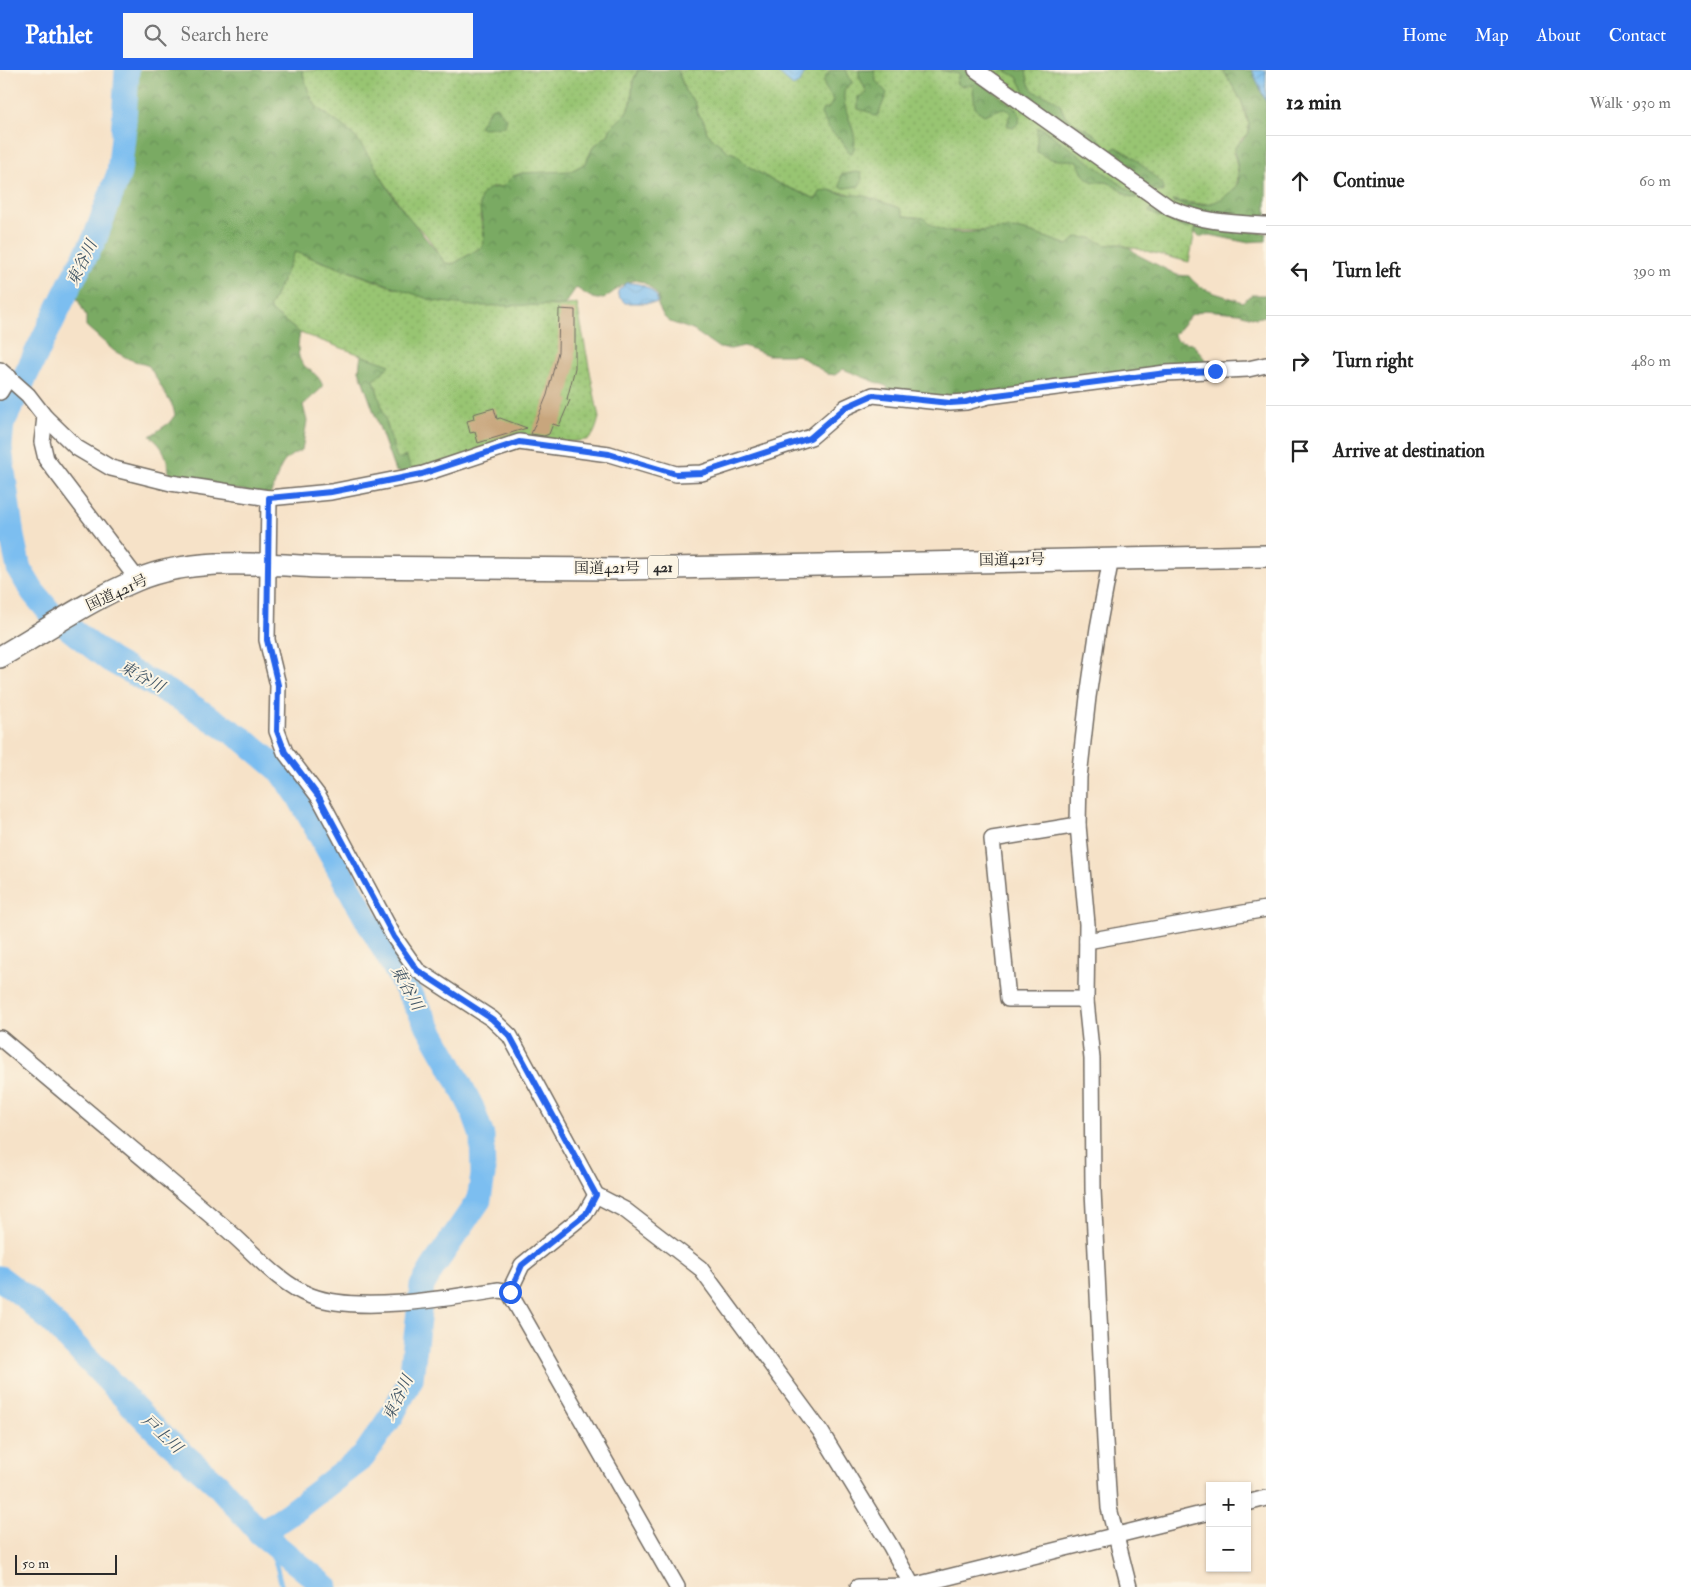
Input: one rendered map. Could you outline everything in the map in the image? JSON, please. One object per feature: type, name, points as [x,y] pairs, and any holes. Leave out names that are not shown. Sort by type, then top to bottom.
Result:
[{"type":"highway","name":"国道421号","points":[[0,657],[71,615],[138,580],[185,568],[269,565],[319,568],[622,569],[1266,556]]},
{"type":"street","points":[[976,70],[1170,208],[1190,217],[1210,221],[1266,226]]},
{"type":"street","points":[[0,392],[8,376],[28,394],[45,416],[77,448],[111,468],[171,483],[269,498],[331,492],[422,474],[519,442],[609,454],[676,474],[702,473],[810,438],[846,407],[873,395],[950,403],[966,402],[989,396],[1166,373],[1248,369],[1266,364]]},
{"type":"street","points":[[45,416],[42,442],[46,459],[138,580]]},
{"type":"street","points":[[269,498],[267,640],[278,685],[277,731],[285,752],[319,797],[394,937],[417,970],[492,1019],[510,1036],[596,1195],[625,1210],[700,1268],[821,1432],[881,1529],[912,1586]]},
{"type":"street","points":[[1111,558],[1088,697],[1079,778],[1078,825],[1087,942],[1086,1000],[1092,1059],[1093,1190],[1109,1508],[1129,1587]]},
{"type":"street","points":[[1078,825],[992,839],[1008,1000],[1086,1000]]},
{"type":"street","points":[[1087,942],[1266,909]]},
{"type":"street","points":[[0,1038],[232,1233],[292,1287],[313,1297],[350,1304],[434,1301],[499,1290],[510,1292]]},
{"type":"street","points":[[510,1292],[522,1265],[586,1214],[596,1195]]},
{"type":"street","points":[[510,1292],[676,1587]]},
{"type":"street","points":[[1251,1502],[1266,1498]]},
{"type":"street","points":[[858,1587],[912,1586],[1206,1513]]},
{"type":"green space","points":[[125,70],[302,70],[313,101],[319,109],[356,138],[395,199],[445,263],[453,264],[482,247],[484,236],[480,204],[484,192],[491,188],[502,187],[513,176],[522,173],[571,171],[586,163],[593,147],[609,134],[610,129],[625,114],[631,104],[633,81],[638,70],[678,70],[685,91],[695,102],[698,114],[704,121],[707,133],[727,151],[737,155],[748,166],[773,181],[816,199],[821,191],[830,190],[838,193],[865,196],[900,208],[904,216],[924,218],[933,226],[944,231],[969,232],[1008,229],[1020,230],[1068,245],[1077,237],[1091,238],[1106,245],[1118,244],[1130,248],[1138,255],[1177,275],[1189,276],[1206,290],[1242,302],[1252,295],[1266,295],[1266,316],[1256,318],[1239,313],[1204,310],[1191,315],[1174,335],[1176,340],[1193,344],[1211,367],[966,399],[886,392],[888,387],[843,369],[835,375],[828,374],[798,355],[768,355],[744,346],[731,349],[719,348],[693,330],[670,322],[664,317],[658,305],[658,296],[648,286],[639,281],[631,281],[624,284],[604,298],[597,299],[576,288],[564,305],[473,306],[434,301],[295,252],[269,309],[300,333],[298,346],[301,362],[315,374],[323,387],[303,405],[307,421],[302,450],[293,454],[283,464],[270,495],[215,486],[169,474],[164,452],[150,436],[169,423],[175,415],[173,407],[149,366],[114,351],[86,326],[86,316],[74,292],[108,219],[121,180],[127,140]]},
{"type":"green space","points":[[302,70],[638,70],[633,81],[631,104],[625,114],[610,129],[609,134],[593,147],[586,163],[571,171],[513,176],[502,187],[492,187],[480,216],[484,236],[482,247],[453,264],[445,263],[426,235],[410,220],[377,171],[328,115],[317,108],[307,89]]},
{"type":"green space","points":[[678,70],[1223,70],[1241,100],[1249,124],[1249,133],[1241,139],[1234,154],[1238,171],[1237,184],[1232,193],[1214,203],[1188,203],[1174,200],[1204,213],[1196,226],[1189,262],[1118,244],[1106,245],[1091,238],[1068,245],[1019,230],[944,231],[932,227],[924,218],[904,216],[847,193],[821,191],[816,199],[773,181],[748,166],[737,155],[727,151],[707,133],[704,121],[698,114],[695,102],[685,91]]},
{"type":"green space","points":[[831,70],[846,70],[852,83],[845,88],[844,96],[855,141],[854,149],[850,154],[840,138],[829,128],[821,114],[823,109],[828,109],[833,101],[824,86],[824,79]]},
{"type":"green space","points":[[859,70],[874,70],[876,81],[887,93],[878,115],[874,116],[869,112],[858,109],[858,97],[867,93],[859,76]]},
{"type":"green space","points":[[940,70],[965,70],[1018,111],[1020,119],[1018,123],[1013,128],[1007,125],[1011,112],[1003,108],[984,115],[975,109],[973,85],[961,86],[956,83],[959,74]]},
{"type":"green space","points":[[1004,70],[1026,70],[1032,89],[1058,102],[1068,118],[1097,136],[1104,146],[1103,152],[1028,97],[1017,77]]},
{"type":"green space","points":[[1223,70],[1252,70],[1266,102],[1266,219],[1204,213],[1173,200],[1200,205],[1208,204],[1222,198],[1237,186],[1239,176],[1235,147],[1249,133],[1249,124],[1241,100]]},
{"type":"green space","points":[[496,106],[507,120],[505,126],[483,128],[479,126],[491,108]]},
{"type":"green space","points":[[1037,128],[1042,128],[1137,196],[1136,198],[1129,196],[1109,183],[1090,180],[1082,172],[1078,161],[1053,159],[1037,152]]},
{"type":"green space","points":[[1116,147],[1129,154],[1147,170],[1163,186],[1163,191],[1157,192],[1111,159],[1112,150]]},
{"type":"green space","points":[[861,173],[862,180],[859,186],[840,187],[841,175]]},
{"type":"green space","points":[[1151,207],[1189,224],[1190,228],[1187,229],[1149,212]]},
{"type":"green space","points":[[1196,226],[1266,233],[1266,241],[1244,242],[1210,235],[1201,237],[1195,233]]},
{"type":"green space","points":[[295,252],[395,288],[555,306],[577,304],[599,418],[593,435],[585,440],[538,443],[409,474],[395,471],[359,370],[361,355],[300,333],[269,309]]},
{"type":"green space","points":[[361,355],[390,365],[374,380],[397,459],[406,456],[411,468],[407,474],[395,471],[359,370]]},
{"type":"water","points":[[774,70],[807,70],[800,82],[793,86]]},
{"type":"water","points":[[1252,70],[1266,70],[1266,102]]},
{"type":"water","points":[[626,283],[640,284],[648,288],[657,297],[657,303],[625,303],[618,296],[618,291]]},
{"type":"building","points":[[559,309],[575,310],[575,368],[567,399],[570,400],[559,426],[553,424],[549,434],[544,436],[531,434],[547,395],[558,352]]},
{"type":"building","points":[[494,408],[497,419],[500,418],[527,428],[478,443],[475,432],[470,433],[467,421],[474,419],[473,414]]},
{"type":"waterway","name":"東谷川","points":[[0,445],[2,424],[71,282],[95,238],[119,173],[127,70]]},
{"type":"waterway","name":"東谷川","points":[[0,449],[12,536],[19,569],[33,592],[52,615],[110,660],[182,700],[243,739],[282,772],[298,795],[447,1059],[472,1108],[482,1136],[483,1175],[479,1200],[422,1286],[411,1379],[392,1415],[363,1457],[289,1514],[260,1533]]},
{"type":"waterway","name":"戸上川","points":[[0,1278],[25,1297],[52,1322],[158,1432],[218,1485],[260,1533],[326,1587]]},
{"type":"waterway","points":[[260,1533],[276,1564],[282,1587]]},
{"type":"route","points":[[510,1292],[522,1265],[586,1214],[596,1195],[510,1036],[492,1019],[417,970],[394,937],[319,797],[285,752],[277,731],[278,685],[267,640],[269,498],[331,492],[422,474],[519,442],[609,454],[676,474],[702,473],[810,438],[846,407],[873,395],[950,403],[966,402],[989,396],[1166,373],[1215,371]]}]
